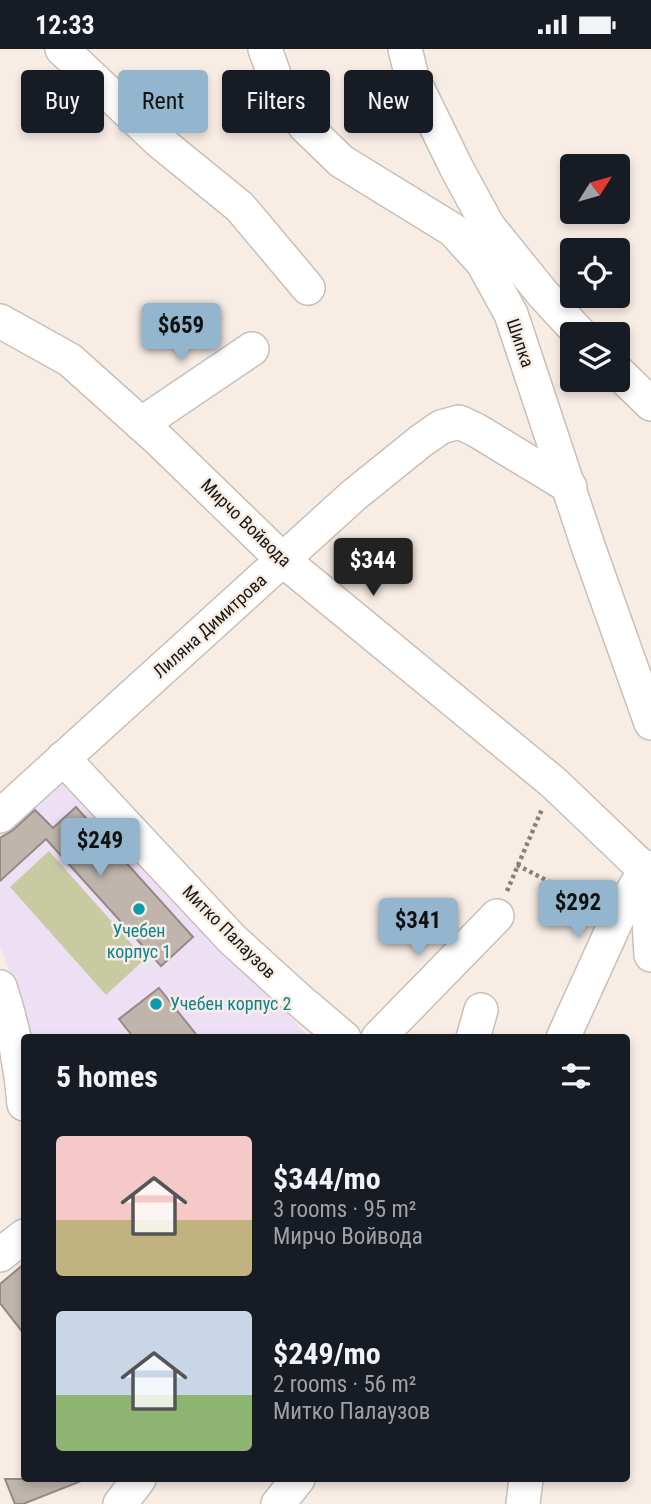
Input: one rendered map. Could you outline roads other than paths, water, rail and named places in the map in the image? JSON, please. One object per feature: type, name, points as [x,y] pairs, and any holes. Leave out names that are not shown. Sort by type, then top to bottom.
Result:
[{"type":"street","points":[[62,49],[159,141],[240,207],[308,288]]},
{"type":"street","name":"Шипка","points":[[265,49],[280,91],[305,126],[341,161],[453,230],[483,263],[511,314],[588,547],[651,723]]},
{"type":"street","points":[[405,49],[412,77],[488,226],[543,295],[569,322]]},
{"type":"street","name":"Мирчо Войвода","points":[[0,321],[69,360],[141,424],[284,560],[648,858]]},
{"type":"street","points":[[141,424],[252,349]]},
{"type":"street","points":[[630,384],[651,404]]},
{"type":"street","name":"Лиляна Димитрова","points":[[0,816],[354,495],[441,427],[459,422],[570,487]]},
{"type":"street","name":"Митко Палаузов","points":[[63,758],[232,939],[339,1034]]},
{"type":"street","points":[[566,1034],[618,917],[648,858]]},
{"type":"street","points":[[648,858],[651,955]]},
{"type":"street","points":[[382,1034],[497,916]]},
{"type":"street","points":[[0,987],[12,1023],[21,1069]]},
{"type":"street","points":[[0,1255],[21,1238]]},
{"type":"street","points":[[120,1504],[137,1482]]},
{"type":"street","points":[[278,1504],[296,1482]]},
{"type":"street","points":[[523,1504],[526,1482]]},
{"type":"place","name":"Учебен корпус 1","points":[[139,909]]},
{"type":"place","name":"Учебен корпус 2","points":[[156,1004]]}]
